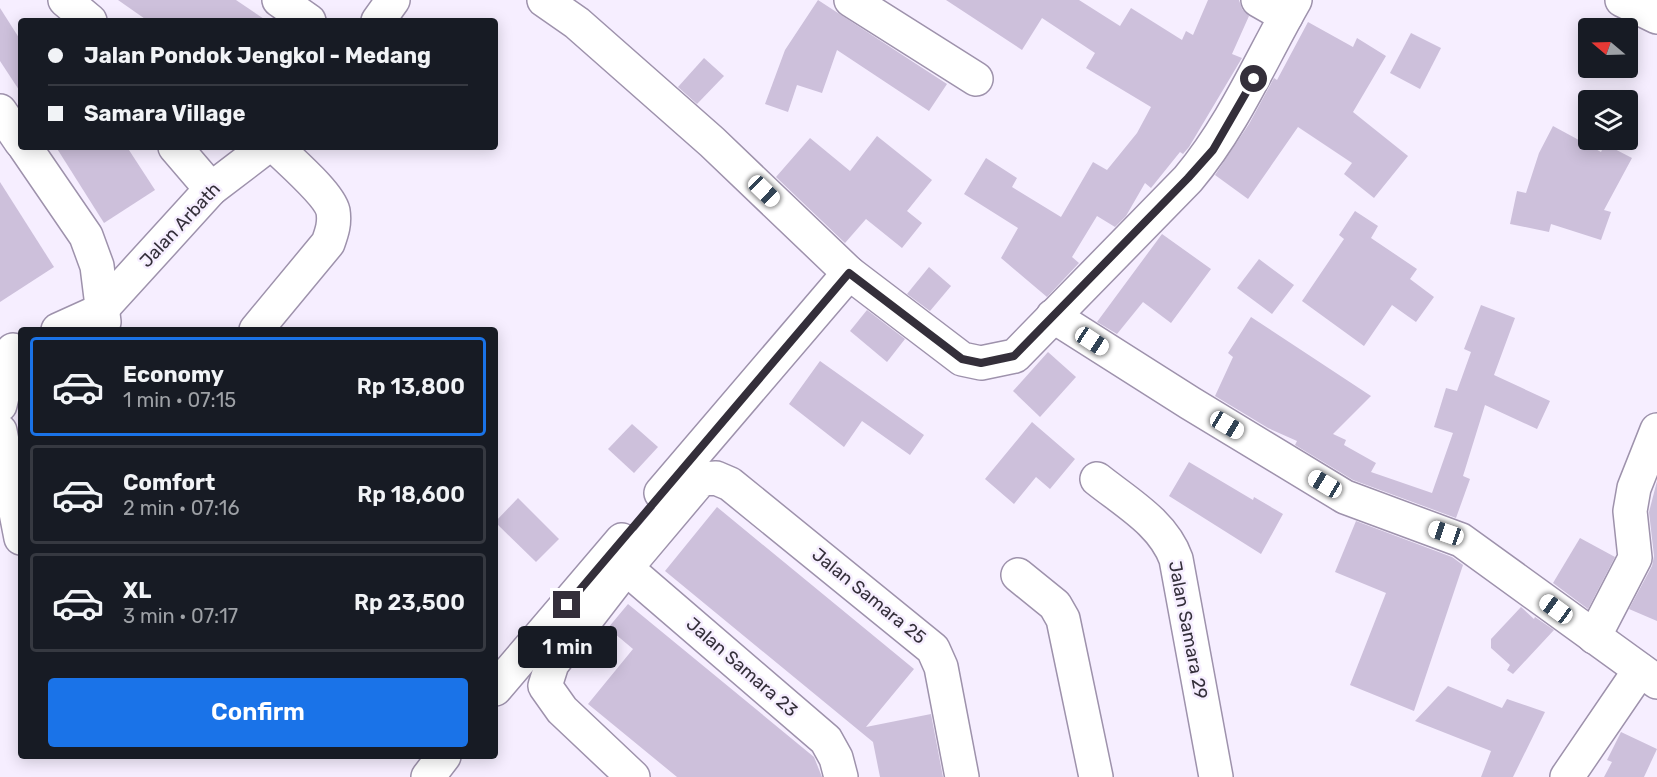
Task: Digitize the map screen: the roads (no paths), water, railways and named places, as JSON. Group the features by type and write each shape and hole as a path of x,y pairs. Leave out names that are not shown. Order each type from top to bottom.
{"street":[{"path":"65,0 86,18"},
{"path":"279,0 305,18"},
{"path":"380,18 393,0"},
{"path":"544,0 578,23 712,142 849,273 962,359 981,363 1014,356 1213,150 1243,100 1291,8 1258,0"},
{"path":"851,0 976,79"},
{"path":"1622,0 1657,17"},
{"path":"0,111 18,138"},
{"path":"27,150 86,236 97,266 103,320 72,327"},
{"path":"178,150 210,189"},
{"name":"Jalan Arbath","path":"103,320 210,189 262,150"},
{"path":"258,327 328,243 334,227 332,208 326,198 279,150"},
{"path":"498,685 849,273"},
{"path":"1053,316 1346,497 1461,540 1649,676 1568,777"},
{"path":"0,405 11,345"},
{"path":"1594,637 1635,558 1630,511 1634,488 1657,430"},
{"path":"0,431 18,523"},
{"name":"Jalan Samara 25","path":"626,568 701,479 716,478 730,484 933,649 941,667 962,777"},
{"name":"Jalan Samara 29","path":"1097,479 1161,530 1176,559 1216,777"},
{"path":"626,568 552,664 545,687 562,710 633,777"},
{"name":"Jalan Samara 23","path":"626,568 826,740 836,758 841,777"},
{"path":"1018,575 1055,605 1063,619 1096,777"},
{"path":"428,777 442,759"}]}
